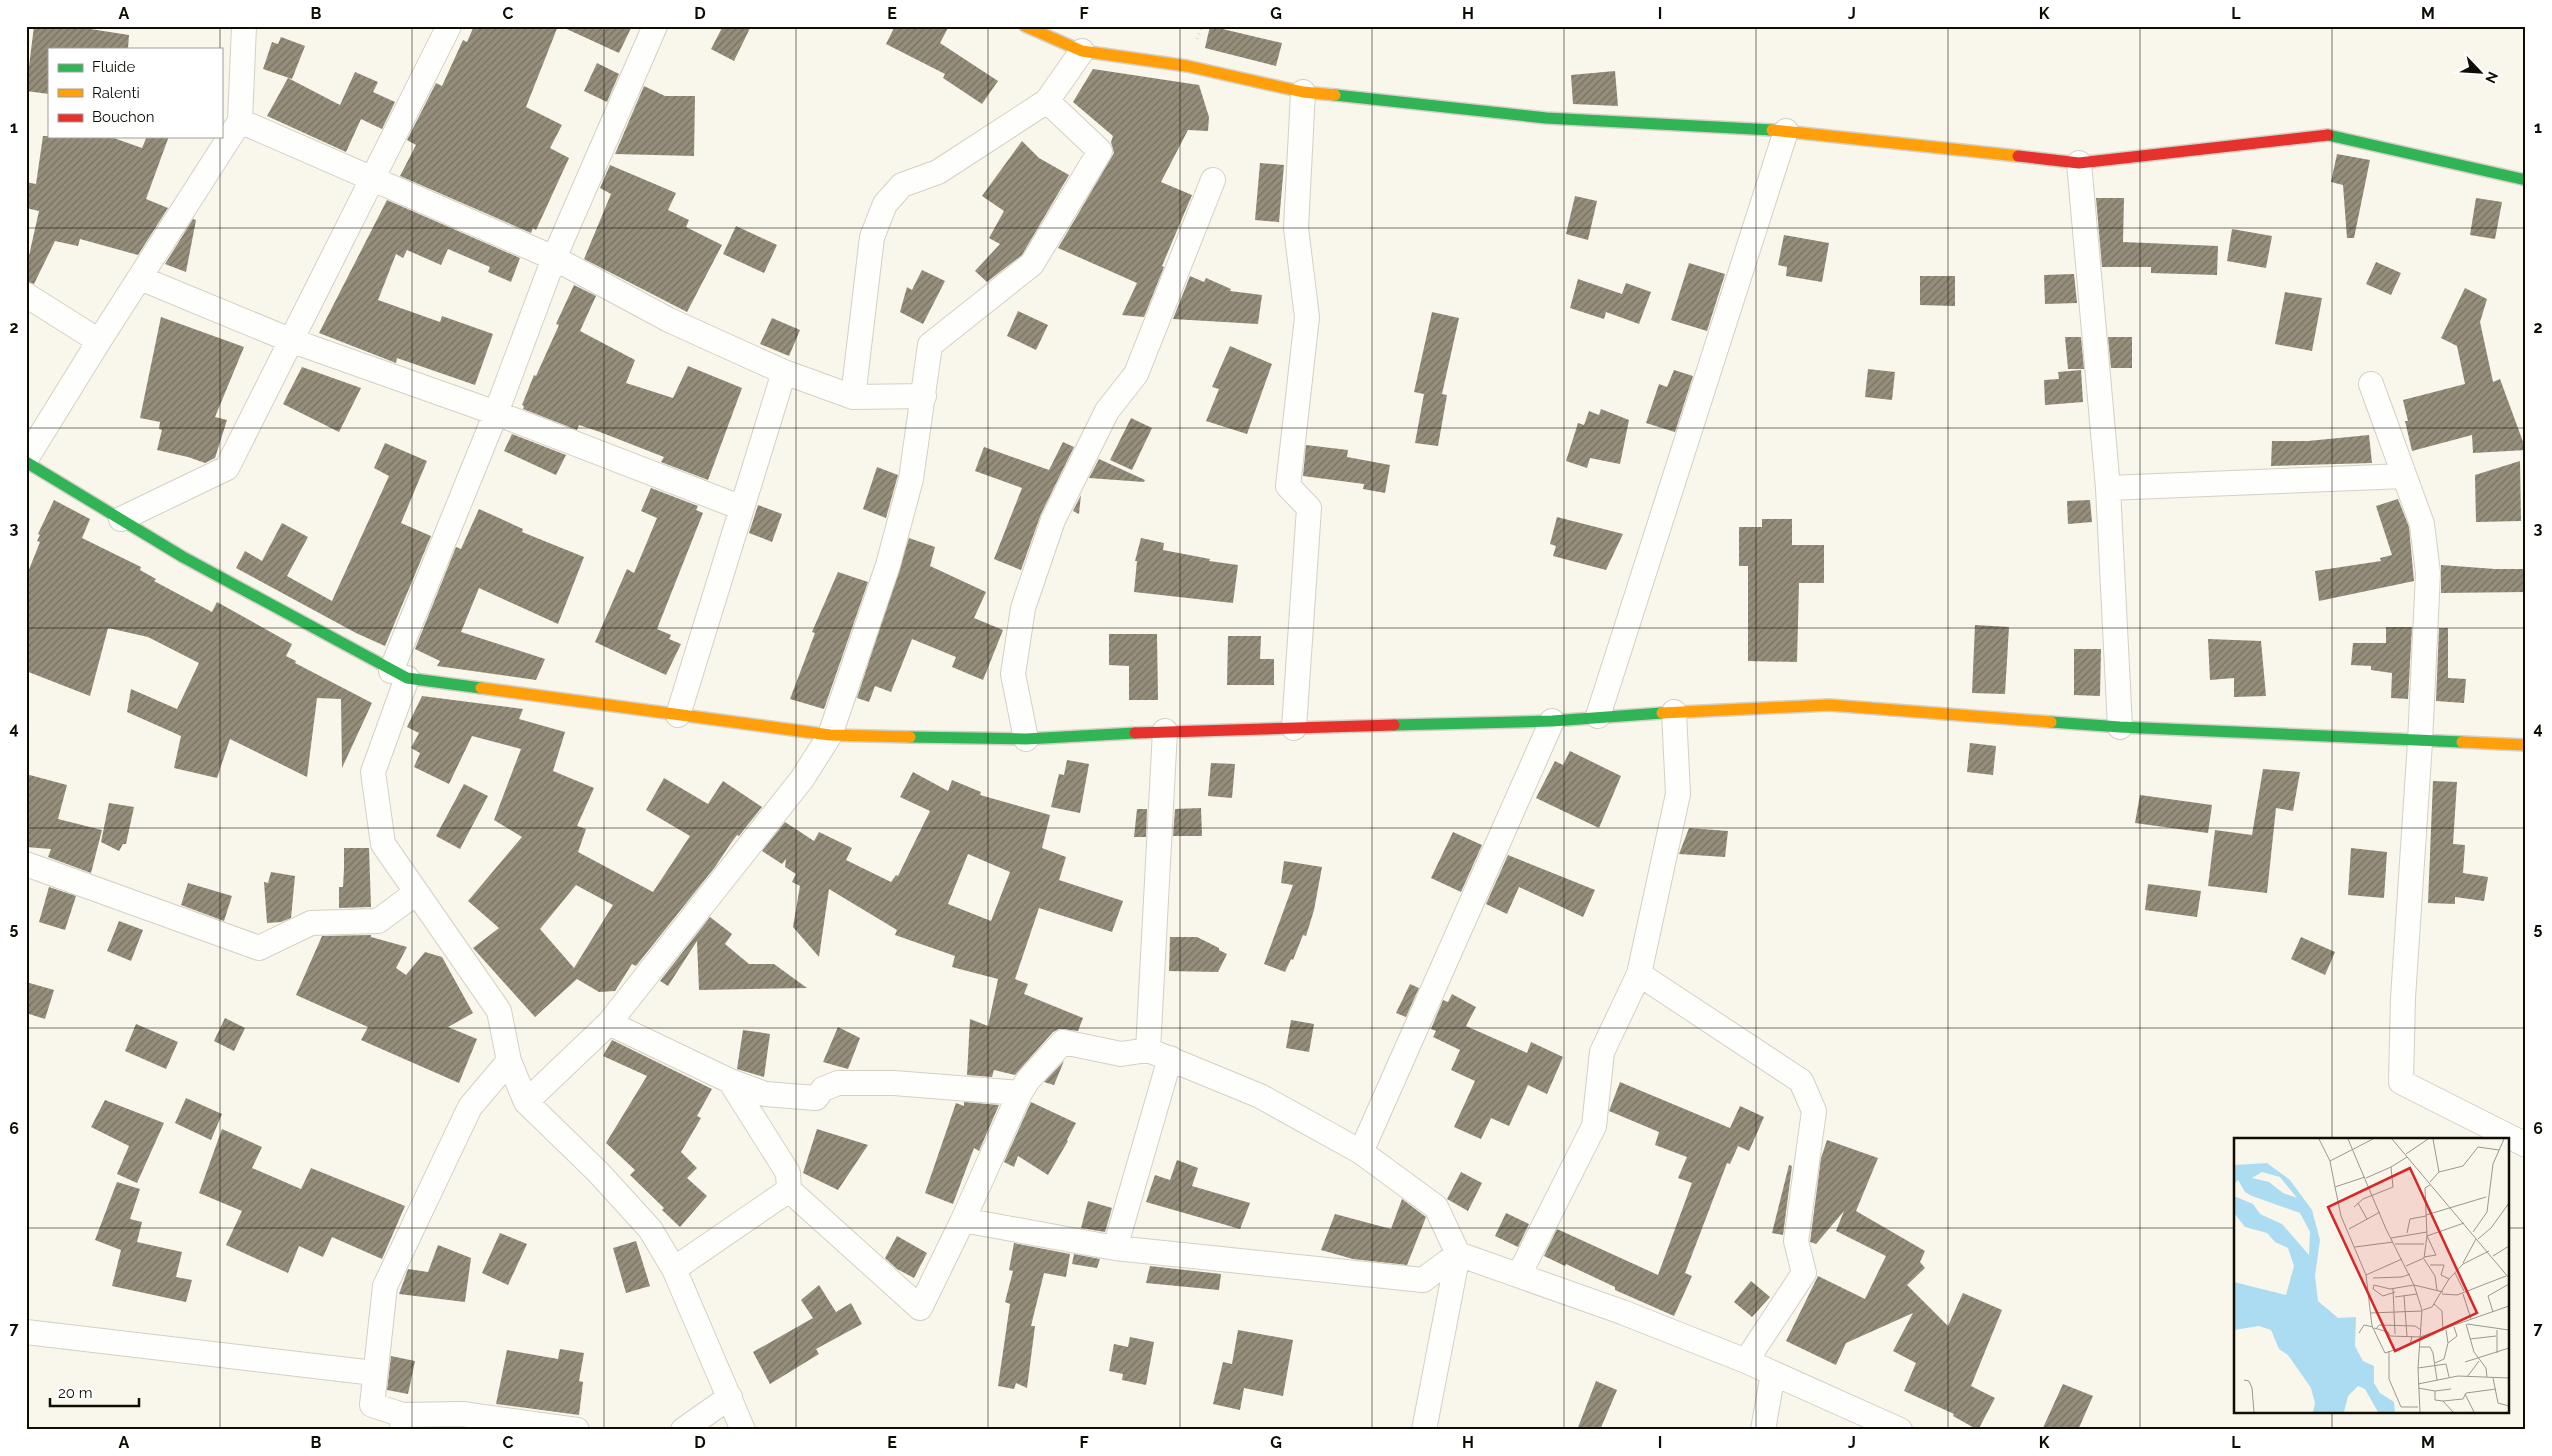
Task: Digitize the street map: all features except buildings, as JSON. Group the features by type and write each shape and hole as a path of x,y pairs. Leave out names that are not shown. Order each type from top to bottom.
{"street":[{"path":"244,26 240,121 99,341 26,461 183,556 399,675 830,735 1026,740 1165,730 1552,720 1598,716 1829,705 2120,727 2420,742 2526,745"},
{"path":"121,519 227,468 449,26"},
{"path":"655,26 554,258 399,675 373,772 383,844 499,1011 509,1061 526,1102 598,1172 650,1229 674,1269 743,1430"},
{"path":"1024,26 1082,51 1187,66 1303,92 1546,118 1786,131 2079,163 2324,134 2526,180"},
{"path":"853,397 872,237 885,204 902,185 938,172 1047,101 1082,51"},
{"path":"1294,728 1309,508 1288,486 1307,317 1296,228 1303,92"},
{"path":"526,1102 609,1023 802,779 830,735 888,565 911,480 930,345 1032,264 1100,151 1047,101"},
{"path":"240,121 370,180 554,258 669,320 784,372 853,397 924,396"},
{"path":"1598,716 1786,131"},
{"path":"2079,163 2108,488 2120,727"},
{"path":"1026,740 1013,674 1023,608 1053,520 1106,411 1136,374 1212,180"},
{"path":"140,278 290,340 496,413 742,508"},
{"path":"26,295 99,341"},
{"path":"678,715 784,372"},
{"path":"2371,384 2422,524 2428,573 2420,742 2403,998 2401,1082 2526,1145"},
{"path":"2108,488 2404,476"},
{"path":"1519,1275 1594,1126 1602,1052 1639,974 1678,794 1674,712"},
{"path":"1361,1152 1552,720"},
{"path":"1115,1248 1159,1054 1165,730"},
{"path":"26,864 259,948 311,923 378,921 416,893"},
{"path":"1639,974 1800,1081 1814,1111 1796,1241 1804,1273 1746,1361"},
{"path":"609,1023 730,1081 765,1094 816,1098 823,1089 838,1083 894,1083 1020,1093"},
{"path":"730,1081 788,1173 788,1190 920,1308 963,1220 1020,1093 1028,1080 1063,1042 1121,1054 1159,1054 1260,1096 1361,1152 1436,1207 1458,1254 1424,1430"},
{"path":"509,1061 470,1107 385,1286 372,1405 403,1422 462,1414 577,1430"},
{"path":"674,1269 788,1190"},
{"path":"963,1220 1115,1248 1423,1280 1458,1254"},
{"path":"1458,1254 1622,1312 1746,1361 1900,1430"},
{"path":"26,1332 374,1373"},
{"path":"1762,1430 1773,1373"},
{"path":"683,1430 730,1397"}],"traffic: fast":[{"path":"1335,95 1546,118 1772,130"},
{"path":"2328,135 2526,180"},
{"path":"26,462 183,557 407,678 481,688"},
{"path":"1394,725 1552,721 1662,713"},
{"path":"2051,722 2120,727 2462,742"},
{"path":"910,737 1026,739 1135,733"}],"traffic: slow":[{"path":"1025,26 1082,51 1187,66 1303,92 1335,95"},
{"path":"1772,130 2018,156"},
{"path":"481,688 830,735 910,737"},
{"path":"1662,713 1829,705 2051,722"},
{"path":"2462,742 2526,745"}],"traffic: jam":[{"path":"2018,156 2079,163 2328,135"},
{"path":"1135,733 1394,725"}]}
